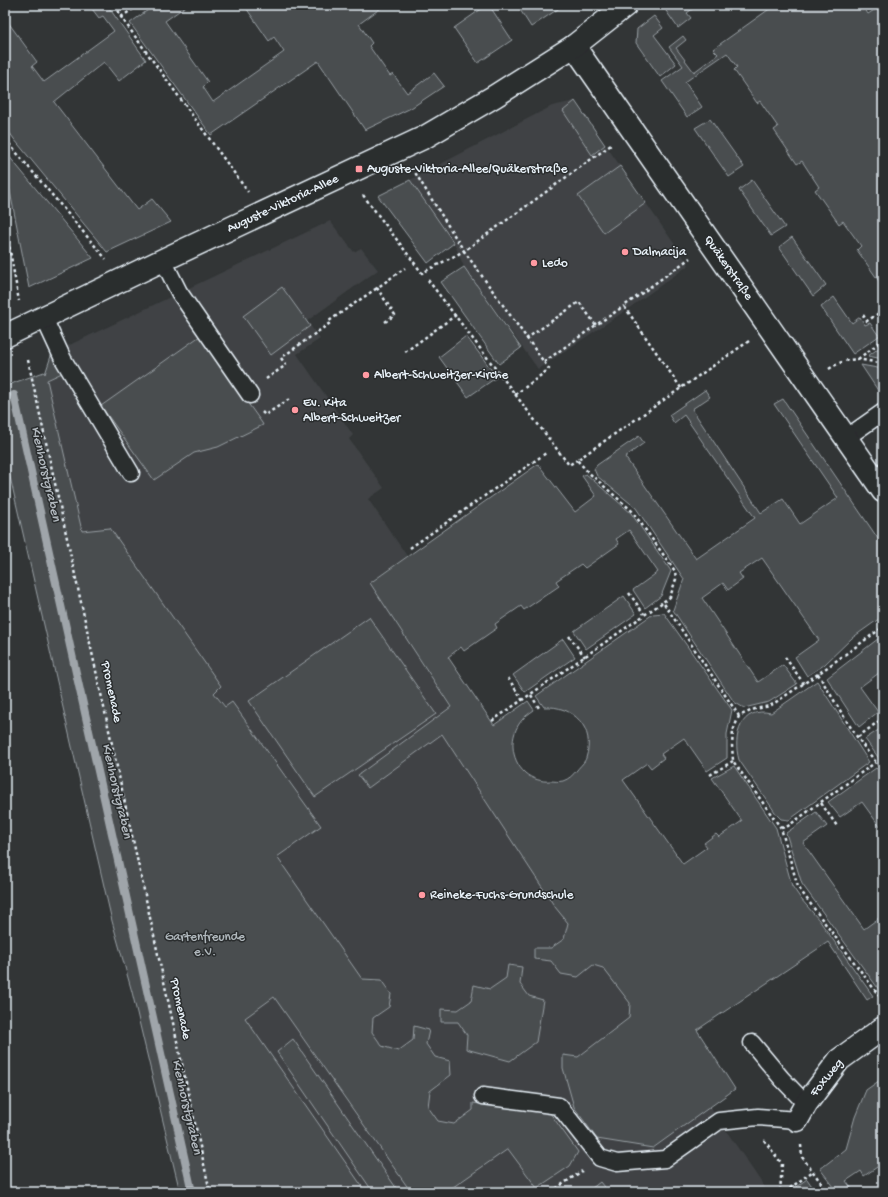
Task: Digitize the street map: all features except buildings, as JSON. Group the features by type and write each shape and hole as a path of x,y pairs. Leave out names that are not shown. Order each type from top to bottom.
{"street":[{"name":"Auguste-Viktoria-Allee","path":"5,336 425,137 495,96 574,46 626,5"},
{"name":"Quäkerstraße","path":"574,46 883,491"},
{"name":"Foxweg","path":"802,1112 839,1060 883,1028"}],"lane":[{"path":"163,260 179,292 250,395"},
{"path":"44,318 63,359 131,473"},
{"path":"846,438 883,412"},
{"path":"484,1096 559,1106 600,1158 617,1163 665,1159 720,1121 802,1112 782,1079 752,1043"}],"path":[{"path":"116,5 121,17 250,194"},
{"path":"121,17 139,5"},
{"path":"5,139 108,262"},
{"path":"362,195 422,273 464,250 612,144"},
{"path":"414,170 464,250 526,339 549,369 515,395"},
{"path":"5,223 20,303"},
{"path":"544,362 691,257"},
{"path":"269,377 286,365 281,358 330,323 329,321 404,268"},
{"path":"428,280 570,465 753,338"},
{"path":"377,288 395,315 384,322"},
{"path":"526,339 579,302 596,325"},
{"path":"624,306 681,388"},
{"path":"863,315 867,321 879,313 883,319"},
{"path":"405,352 456,316"},
{"path":"858,359 883,340"},
{"path":"823,373 841,361 858,359 883,364"},
{"name":"Promenade","path":"28,360 210,1192"},
{"path":"261,411 265,415 291,398"},
{"path":"410,548 546,453"},
{"path":"492,722 670,597 676,579 675,571 632,511 588,472 577,460"},
{"path":"629,593 644,614"},
{"path":"663,602 739,716"},
{"path":"883,627 804,684 770,706 755,709 739,716 733,731 732,745 733,761 781,828 798,887 883,1001"},
{"path":"569,636 585,657"},
{"path":"785,657 804,684"},
{"path":"818,674 858,737 883,770"},
{"path":"508,678 523,701"},
{"path":"530,695 539,708"},
{"path":"858,737 883,718"},
{"path":"710,775 733,761"},
{"path":"781,828 788,826 876,762"},
{"path":"821,803 837,826"},
{"path":"748,1118 782,1164 780,1192"},
{"path":"784,1192 813,1171 828,1192"},
{"path":"551,1192 572,1177"}],"shaded area":[{"path":"575,101 689,265 625,311 538,369 464,267 454,243 410,180 552,106"},
{"name":"Reineke-Fuchs-Grundschule","path":"330,221 354,252 361,248 378,270 307,321 320,339 297,354 353,435 349,439 384,488 368,499 407,556 370,583 710,1107 768,1192 358,1192 237,1023 287,915 244,731 214,692 221,686 82,531 46,380 62,373 59,350"}],"green space":[{"path":"89,5 107,5 146,60 119,81 104,62 54,102 137,210 152,199 171,222 107,252 5,126 5,18 37,62 32,66 44,82 114,31 103,16 99,18"},
{"path":"155,5 186,6 165,21 208,82 203,87 213,102 284,52 274,37 269,41 244,5 385,5 359,24 372,43 369,46 390,76 393,74 407,93 434,73 444,86 411,108 365,130 318,61 211,135 130,23"},
{"path":"489,5 512,40 478,63 454,28"},
{"path":"517,5 564,5 531,27"},
{"path":"669,5 698,5 687,13 691,18 678,28 664,8"},
{"path":"775,5 862,5 868,14 879,7 883,14 883,283 881,284 857,250 861,246 843,221 839,224 815,190 819,187 802,161 797,164 774,130 778,127 760,101 757,103 734,70 737,67 727,53 685,82 702,107 687,117 662,81 683,66 669,47 683,36 686,40 676,48 694,72 718,54 713,49"},
{"path":"654,16 663,28 654,35 676,64 660,77 636,43 637,29"},
{"path":"575,101 605,145 592,155 563,111"},
{"path":"710,119 744,167 729,177 695,128"},
{"path":"8,155 93,258 29,288 5,166 5,157"},
{"path":"620,166 646,203 604,233 578,196"},
{"path":"410,180 454,243 428,263 378,196"},
{"path":"752,180 785,227 771,236 739,190"},
{"path":"792,237 826,285 813,296 779,247"},
{"path":"464,267 521,348 499,364 441,282"},
{"path":"282,287 310,326 271,355 243,316"},
{"path":"834,297 852,323 860,317 865,325 870,323 879,336 853,354 821,307"},
{"path":"200,336 263,425 218,447 194,453 154,480 101,406"},
{"path":"466,336 497,377 468,397 439,357"},
{"path":"883,345 883,359 868,356"},
{"name":"Gartenfreunde e.V.","path":"52,353 62,373 47,380 82,531 110,528 221,686 214,693 225,707 232,702 321,826 277,857 362,979 381,980 391,994 389,1007 373,1018 372,1032 382,1046 398,1051 413,1040 414,1026 429,1030 426,1044 435,1057 450,1061 451,1075 430,1091 428,1107 438,1121 454,1124 473,1110 473,1103 550,1113 578,1152 570,1166 537,1188 508,1149 446,1192 411,1192 274,997 245,1018 366,1192 180,1192 132,992 112,921 5,455 5,387 44,372 45,374"},
{"path":"861,365 883,369 883,398"},
{"path":"705,390 710,397 692,409 761,513 783,499 800,524 838,498 774,404 783,399 883,546 883,616 852,638 824,665 807,676 795,657 819,640 762,558 739,573 743,579 728,590 723,583 702,598 758,682 783,665 797,684 769,702 744,708 734,702 673,610 684,579 636,508 597,476 594,469 597,465 639,436 644,443 625,457 696,559 755,518 684,415 674,423 669,415"},
{"path":"538,464 575,512 596,496 582,476 586,474 631,513 671,571 661,596 645,608 633,590 658,572 629,530 616,539 619,544 585,568 581,564 556,581 559,586 524,610 521,606 495,624 497,628 464,651 461,647 448,657 494,725 528,701 534,710 523,719 515,733 513,747 516,761 525,773 537,780 563,781 572,775 584,762 588,747 588,737 580,720 573,714 555,707 544,707 536,696 653,614 664,613 732,710 727,734 727,758 707,771 684,738 661,754 664,758 651,768 647,763 623,780 683,864 707,847 704,843 716,834 719,837 742,821 712,778 734,766 776,828 792,886 819,920 873,996 867,1000 828,942 697,1030 735,1089 653,1148 597,1139 574,1107 563,1068 563,1055 578,1057 629,1018 630,1003 603,968 593,965 578,977 561,974 551,961 534,959 534,948 551,948 564,939 568,923 555,907 442,734 368,788 358,775 451,707 370,583"},
{"path":"624,596 636,614 586,649 574,631"},
{"path":"369,617 436,714 315,797 249,701"},
{"path":"883,635 883,670 860,687 878,712 859,727 827,678"},
{"path":"563,639 575,657 525,692 513,675"},
{"path":"817,681 869,762 789,820 781,819 739,760 737,751 738,733 746,718 752,714 761,712 771,713"},
{"path":"883,727 883,764 865,739"},
{"path":"876,768 883,775 883,831 862,802 840,817 828,802"},
{"path":"816,812 827,826 803,843 864,929 883,915 883,989 880,991 802,884 786,833"},
{"path":"508,965 522,967 520,984 529,996 543,1000 536,1042 510,1061 466,1049 467,1035 458,1022 441,1022 441,1009 458,1010 471,1001 474,985 490,989 506,978"},
{"path":"293,1039 399,1192 373,1192 277,1052"},
{"path":"883,1078 883,1163 864,1176 861,1171 846,1181 854,1192 838,1192 820,1169 846,1149 855,1117 866,1090"},
{"path":"807,1179 816,1192 789,1192"},
{"path":"600,1182 608,1192 587,1192"}],"waterway":[{"name":"Kienhorstgraben","path":"14,395 192,1192"}],"place":[{"name":"Auguste-Viktoria-Allee/Quäkerstraße","path":"359,169"},
{"name":"Dalmacija","path":"625,252"},
{"name":"Ledo","path":"534,263"},
{"name":"Albert-Schweitzer-Kirche","path":"366,375"},
{"name":"Ev. Kita Albert-Schweitzer","path":"295,410"},
{"name":"Reineke-Fuchs-Grundschule","path":"422,895"}]}
